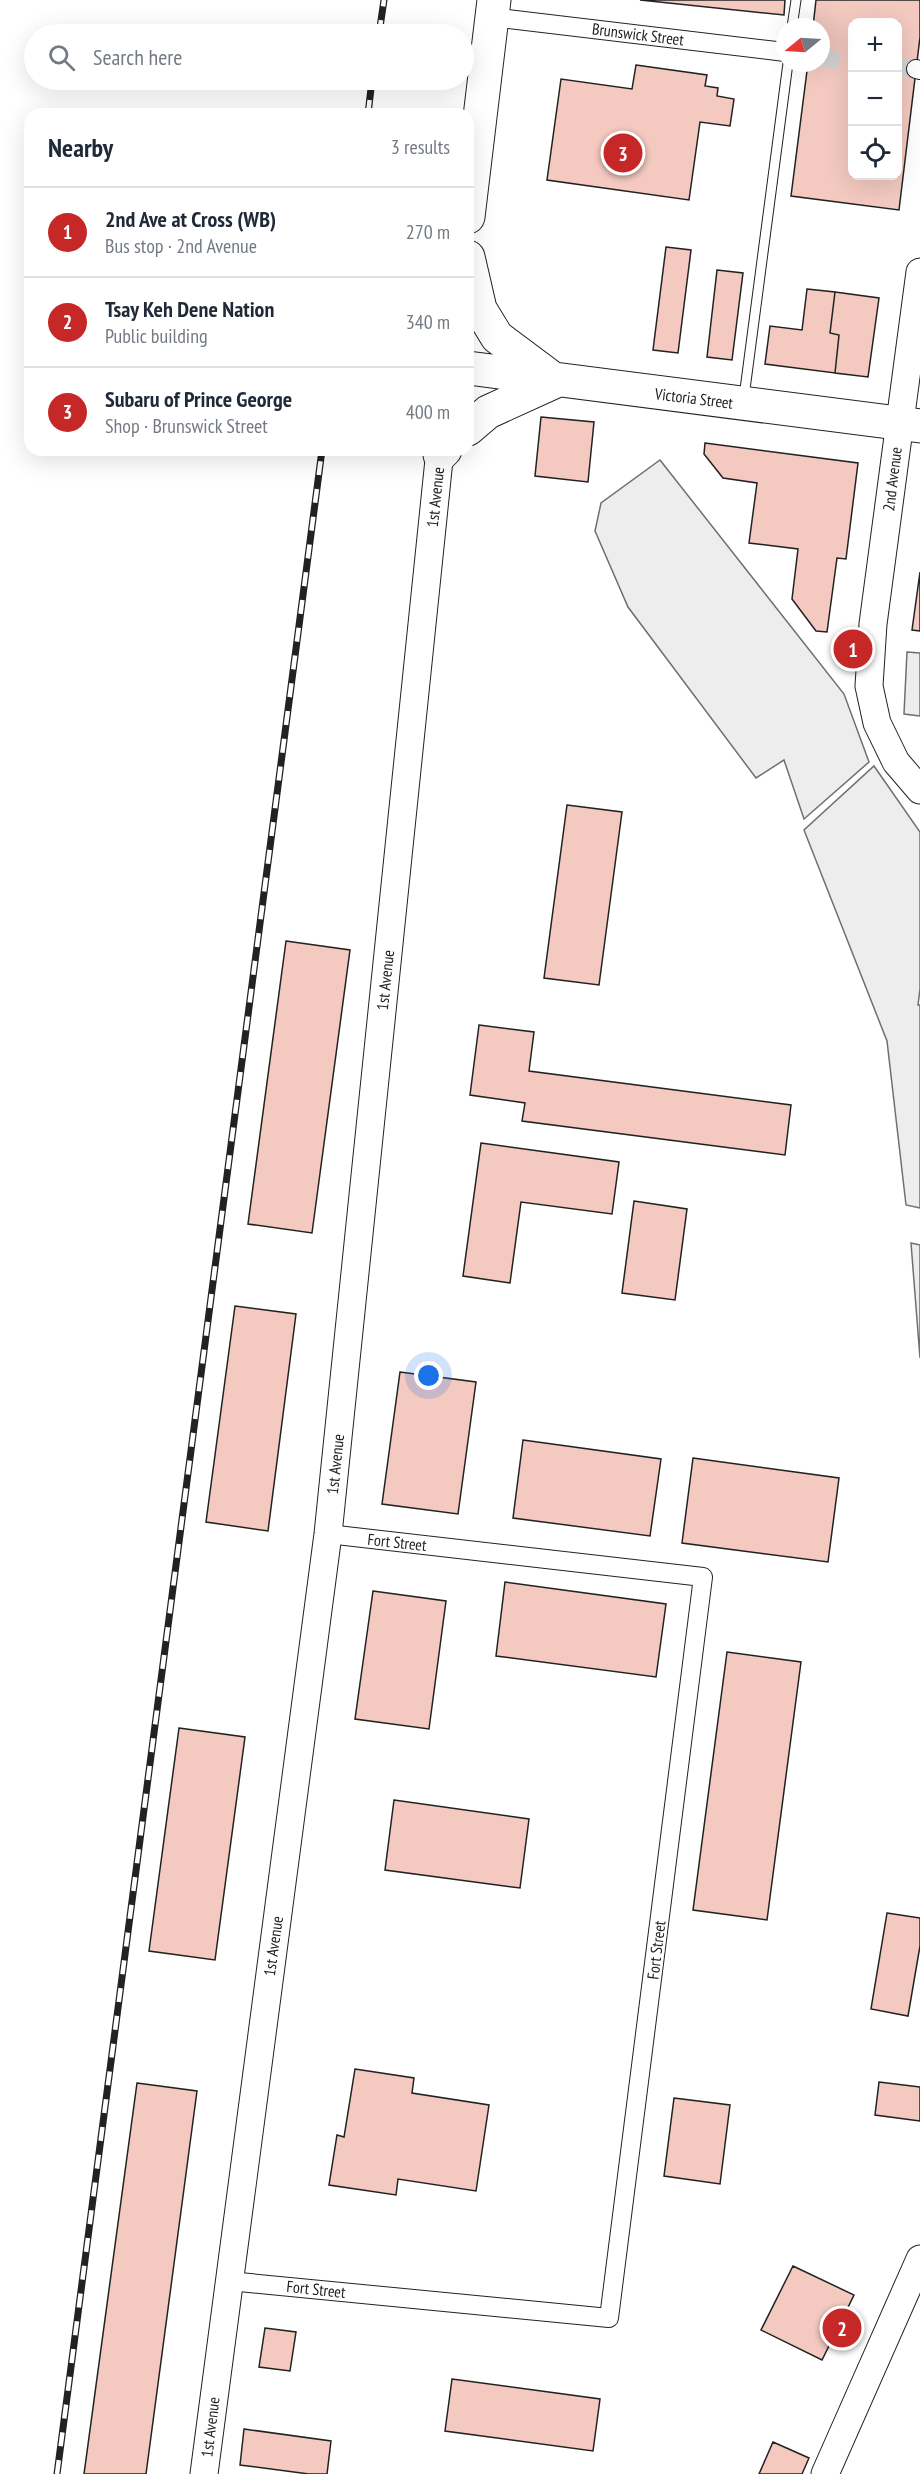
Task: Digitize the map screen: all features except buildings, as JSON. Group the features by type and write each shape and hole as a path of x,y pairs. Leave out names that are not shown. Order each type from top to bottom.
{"highway":[{"path":"474,167 493,8"},
{"path":"474,284 480,309 497,337 556,381 488,412 474,424"},
{"name":"Victoria Street","path":"474,369 910,425"}],"main road":[{"name":"2nd Avenue","path":"920,272 910,425 873,624 869,686 877,723 896,762 920,790"},
{"name":"1st Avenue","path":"204,2474 328,1534 442,456"},
{"path":"825,2474 920,2259"}],"street":[{"name":"Brunswick Street","path":"493,8 776,51"},
{"name":"Fort Street","path":"229,2281 609,2318 703,1577 328,1534"}],"lane":[{"path":"793,18 796,0"},
{"path":"743,404 787,72"}],"shaded area":[{"path":"660,460 844,694 869,762 804,819 784,760 756,778 628,607 595,531 601,503"},
{"path":"907,652 920,653 920,716 904,714"},
{"path":"874,766 920,832 920,989 918,1005 920,1005 920,1208 906,1205 887,1041 804,830"},
{"path":"911,1243 920,1245 920,1358"}],"tunnel":[{"path":"830,59 848,61"},
{"path":"902,67 916,69"}],"railway":[{"path":"380,24 384,0"},
{"path":"369,108 371,90"},
{"path":"57,2474 321,456"}],"place":[{"name":"Subaru of Prince George","path":"623,153"},
{"name":"2nd Ave at Cross (WB)","path":"853,649"},
{"name":"Tsay Keh Dene Nation","path":"842,2328"}]}
